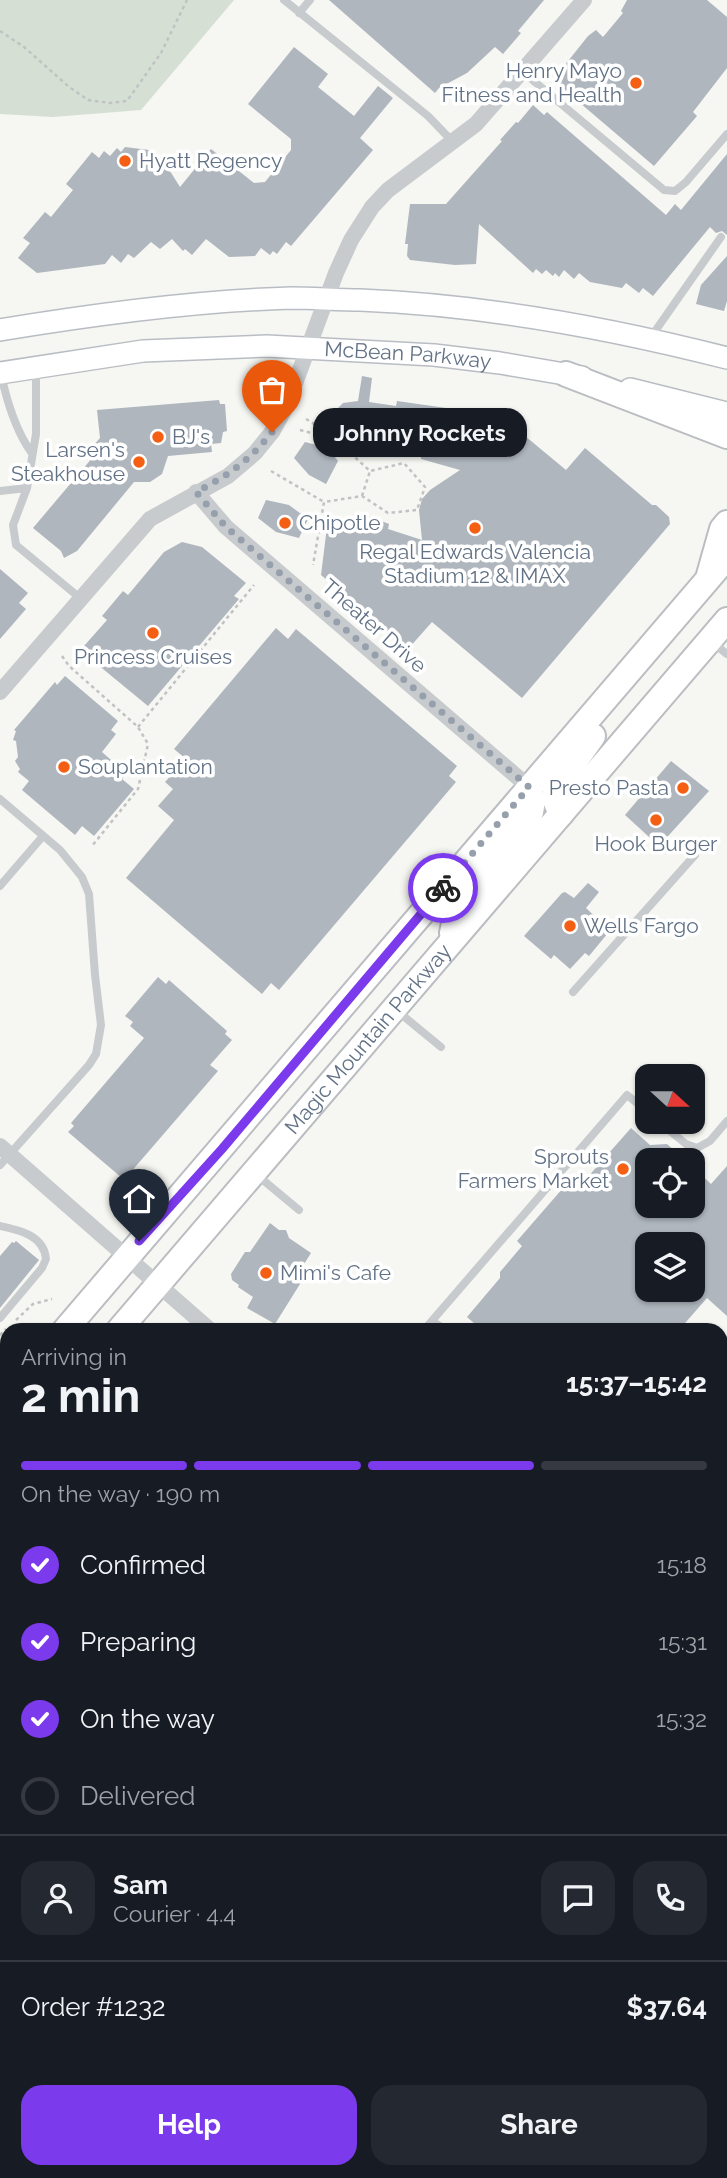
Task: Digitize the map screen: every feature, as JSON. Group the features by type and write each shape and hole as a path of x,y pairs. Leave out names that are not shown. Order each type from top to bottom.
{"main road":[{"path":"0,330 151,307 240,300 326,299 462,308 543,318 650,339 727,358"},
{"name":"McBean Parkway","path":"0,373 143,351 267,346 434,355 566,374 727,413"},
{"path":"566,374 727,436"},
{"path":"708,579 722,529 727,523"},
{"name":"Magic Mountain Parkway","path":"71,1323 727,557"},
{"name":"Magic Mountain Parkway","path":"124,1323 561,814 718,647 727,620"},
{"path":"561,814 554,798 560,780 630,687 654,642"},
{"path":"449,944 457,909 525,827 533,811 534,802 529,787"}],"street":[{"path":"0,692 150,519 228,475 255,453 272,432 286,405 306,348 351,240 372,207 388,190 475,124 584,0"},
{"name":"Theater Drive","path":"196,492 226,527 529,787"},
{"path":"3,1155 126,1256 202,1323"}],"lane":[{"path":"284,0 428,116 453,142"},
{"path":"299,13 310,0"},
{"path":"523,72 664,190 675,191 686,182 727,134"},
{"path":"650,339 722,237"},
{"path":"36,367 36,434 27,488 13,524 16,545 80,598"},
{"path":"0,373 7,402 24,441 32,452"},
{"path":"0,491 27,488"},
{"path":"0,799 43,836 82,877 89,894 101,1025 96,1054 89,1065 3,1155"},
{"path":"0,886 43,836"},
{"path":"573,992 695,855"},
{"path":"394,1008 440,1046"},
{"path":"435,1323 432,1321 627,1095 635,1101"},
{"path":"674,1134 686,1144 697,1148 710,1141 727,1121"},
{"path":"255,1173 299,1210"},
{"path":"0,1226 22,1229 42,1245 46,1259 42,1268 0,1318"}],"path":[{"path":"0,31 24,47 88,100 110,103 127,101 162,53 187,0"},
{"path":"306,419 321,427 370,471"},
{"path":"300,430 335,440"},
{"path":"271,471 324,502 362,496 388,513 417,510 425,486 404,463 370,471"},
{"path":"362,496 370,471"},
{"path":"313,565 324,502"},
{"path":"138,727 254,585"},
{"path":"62,656 69,666 138,727 148,744 138,789 93,846"},
{"path":"13,1323 33,1304 51,1299"}],"shaded area":[{"path":"0,0 234,0 141,110 53,117 0,114"}],"building":[{"path":"329,0 544,0 503,54 495,47 467,73 439,88 435,93"},
{"name":"Henry Mayo Fitness and Health","path":"627,0 707,0 727,17 727,68 693,112 697,116 654,166 553,80 588,36 596,30 603,37 623,13 621,11"},
{"name":"Hyatt Regency","path":"294,47 328,74 318,87 354,116 378,86 393,98 360,138 373,150 291,246 286,242 277,254 273,251 270,255 261,248 255,256 229,257 206,239 192,255 185,249 183,251 172,239 160,249 151,242 134,258 128,254 121,263 112,255 105,264 37,273 18,258 30,243 23,238 45,212 51,217 73,190 66,184 92,152 99,158 104,151 110,156 117,148 121,152 125,147 149,150 163,160 180,187 211,149 254,183 265,182 291,150 291,139 248,104"},
{"path":"533,105 544,115 547,112 666,215 675,204 681,210 727,154 727,235 722,231 716,233 710,227 653,296 643,288 639,293 626,283 622,288 590,282 579,273 574,279 564,270 559,277 546,270 542,274 536,269 533,273 479,224 476,264 455,265 410,260 407,256 408,244 405,244 410,204 446,204"},
{"path":"727,256 727,301 724,311 696,304 701,285"},
{"path":"362,376 372,378 369,402 396,406 397,401 488,414 488,419 496,420 493,439 520,442 525,436 566,470 585,448 669,517 670,524 522,698 432,622 408,649 321,575 327,527 352,531 355,515 371,517 389,524 388,529 422,540 419,510 422,499 430,490 460,470 421,459 421,456 394,451 394,454 369,457 337,432 333,419 335,411 343,403 358,401"},
{"path":"219,400 220,404 225,404 227,431 223,432 221,443 211,444 212,452 168,456 162,474 150,482 134,482 77,551 64,558 61,551 33,528 98,451 92,447 100,438 97,410"},
{"path":"305,442 328,448 338,461 326,484 309,475 294,458"},
{"name":"Chipotle","path":"266,500 289,505 308,519 299,538 276,532 258,518"},
{"name":"Princess Cruises","path":"182,542 202,547 246,583 234,596 239,599 148,706 86,655 89,651 84,646 107,620 102,616 123,591 128,595 164,552"},
{"path":"0,569 28,593 19,603 26,609 0,639"},
{"path":"276,628 288,639 296,629 457,766 449,776 456,782 279,990 271,983 262,994 126,878 174,820 158,806 173,789 165,782 186,759 174,749"},
{"name":"Princess Cruises","path":"65,676 118,721 111,730 116,734 102,752 127,774 122,779 134,789 94,836 82,826 75,835 22,790 29,781 18,772 20,769 15,761 18,757 16,741 13,740 14,730 55,682 57,685"},
{"path":"671,761 709,791 659,846 625,815"},
{"name":"Wells Fargo","path":"588,883 599,892 586,908 606,927 604,930 608,933 589,956 585,953 570,969 554,955 551,959 524,936 562,893 574,898"},
{"path":"158,977 166,984 169,980 227,1031 225,1034 232,1040 210,1065 218,1071 130,1173 128,1171 122,1178 68,1132 74,1126 71,1123 144,1038 130,1026 133,1022 125,1016"},
{"path":"631,1128 650,1145 667,1144 672,1148 635,1148 635,1218 705,1218 705,1178 711,1184 727,1166 727,1316 707,1298 705,1300 705,1232 635,1232 635,1302 704,1302 685,1323 474,1323 467,1317 500,1278 500,1272 522,1246 517,1241 563,1188 579,1187"},
{"name":"Mimi's Cafe","path":"270,1223 279,1230 286,1230 289,1238 311,1253 299,1272 305,1276 276,1323 247,1308 253,1297 232,1280 231,1274 245,1252 250,1252"},
{"path":"16,1241 39,1260 0,1308 0,1256"}],"way so far":[{"path":"272,432 255,453 228,475 196,492 226,527 529,787 443,888"}],"place":[{"name":"Henry Mayo Fitness and Health","path":"636,83"},
{"name":"Hyatt Regency","path":"125,161"},
{"name":"Johnny Rockets","path":"272,432"},
{"name":"BJ's","path":"158,437"},
{"name":"Larsen's Steakhouse","path":"139,462"},
{"name":"Chipotle","path":"285,523"},
{"name":"Regal Edwards Valencia Stadium 12 & IMAX","path":"475,528"},
{"name":"Princess Cruises","path":"153,633"},
{"name":"Souplantation","path":"64,767"},
{"name":"Presto Pasta","path":"683,788"},
{"name":"Hook Burger","path":"656,820"},
{"name":"Wells Fargo","path":"570,926"},
{"name":"Sprouts Farmers Market","path":"623,1169"},
{"name":"Mimi's Cafe","path":"266,1273"}],"route":[{"path":"139,1241 222,1149 443,888"}]}
